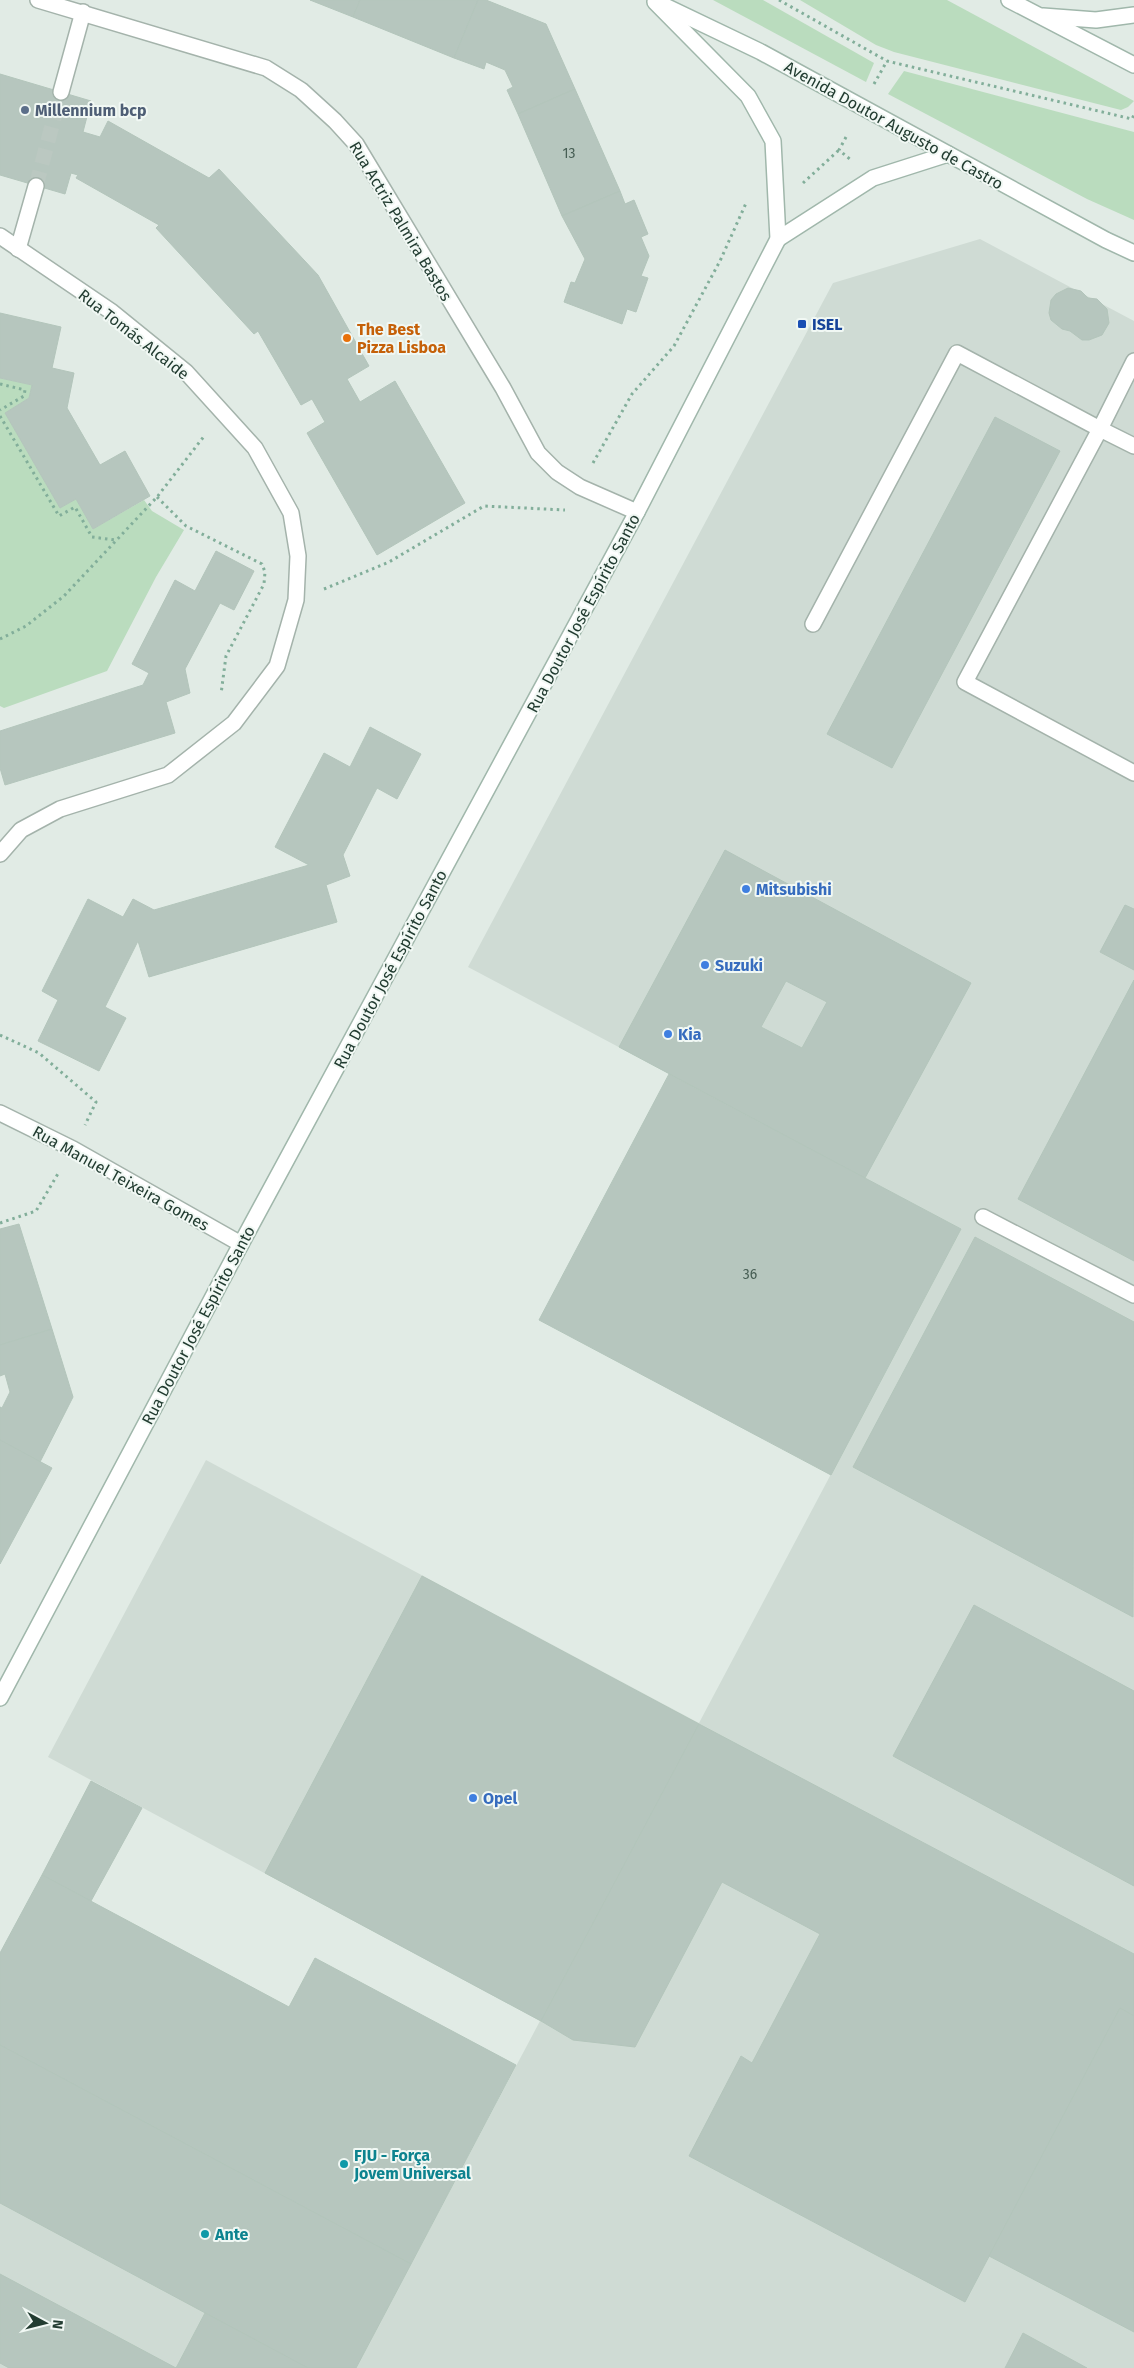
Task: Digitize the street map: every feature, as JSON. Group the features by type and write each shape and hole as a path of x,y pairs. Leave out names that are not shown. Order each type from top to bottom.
{"street":[{"name":"Rua Actriz Palmira Bastos","path":"38,0 266,68 301,90 335,121 356,144 503,388 538,453 557,472 580,487 637,512"},
{"path":"1009,0 1134,65"},
{"path":"654,1 748,96 773,141 778,239"},
{"name":"Avenida Doutor Augusto de Castro","path":"654,1 761,52 1106,240 1134,253"},
{"path":"61,92 83,12"},
{"path":"1038,16 1096,20 1134,15"},
{"name":"Rua Doutor José Espírito Santo","path":"0,1698 241,1244 637,512 778,239 873,178 948,154"},
{"path":"18,250 36,186"},
{"name":"Rua Tomás Alcaide","path":"0,236 112,312 186,372 255,448 291,513 298,556 296,600 278,666 234,723 168,775 60,809 21,830 0,854"},
{"path":"813,624 957,353 1134,446"},
{"path":"1134,360 1100,429 965,682 1134,773"},
{"name":"Rua Manuel Teixeira Gomes","path":"0,1113 73,1149 241,1244"},
{"path":"983,1217 1134,1295"}],"path":[{"path":"780,0 888,61 1132,119 1134,115"},
{"path":"873,86 888,61"},
{"path":"800,186 839,150 846,137"},
{"path":"839,150 848,158"},
{"path":"591,466 632,394 674,346 720,261 750,195"},
{"path":"0,384 25,390 24,396 0,410"},
{"path":"0,638 26,626 64,596 157,497 222,412"},
{"path":"0,416 59,516 75,507 92,537 115,540"},
{"path":"157,497 186,526 262,564 265,572 264,584 226,656 214,739"},
{"path":"296,600 389,562 484,506 568,510"},
{"path":"0,1034 39,1053"},
{"path":"0,1223 36,1211"}],"shaded area":[{"path":"980,239 1134,321 1134,2368 0,2368 0,2045 411,2264 540,2021 48,1757 206,1460 699,1723 961,1229 468,967 833,283"}],"green space":[{"path":"713,0 763,0 874,63 866,82"},
{"path":"800,0 947,0 1134,101 1128,107 1121,110 894,52 876,45"},
{"path":"904,71 1134,132 1134,220 1087,199 888,94"},
{"path":"0,378 32,385 29,398 5,413 60,508 76,499 93,529 144,500 152,511 184,530 156,577 107,671 4,708 0,706"}],"building":[{"path":"310,0 360,0 353,17"},
{"path":"360,0 478,0 454,58 353,17"},
{"path":"478,0 486,0 546,24 575,89 518,114 507,90 513,87 505,70 486,62 484,69 454,58"},
{"path":"0,74 91,101 83,132 100,137 108,121 209,178 219,169 318,275 369,366 347,379 360,402 395,381 465,503 377,555 307,433 325,422 312,399 301,405 258,331 254,334 156,228 159,225 76,178 78,175 71,173 65,194 0,175"},
{"path":"575,89 620,191 562,216 518,114"},
{"path":"620,191 625,204 634,200 648,234 641,237 649,256 641,276 648,278 636,312 627,309 622,324 564,302 571,282 575,283 585,259 562,216"},
{"path":"1068,288 1081,291 1088,298 1097,299 1107,309 1109,323 1102,335 1089,340 1082,340 1070,331 1062,329 1051,320 1049,313 1051,300 1056,294"},
{"path":"0,313 61,327 52,368 74,373 67,408 100,465 125,451 150,496 93,529 76,499 60,508 5,413 29,398 32,385 0,378"},
{"path":"995,417 1060,451 892,768 827,734"},
{"path":"216,551 254,571 234,610 220,603 185,669 190,693 166,702 175,733 5,785 0,768 0,731 143,685 149,673 132,664 175,580 195,591"},
{"path":"370,727 421,754 397,799 377,788 343,855 350,876 326,885 337,922 149,977 138,941 105,1007 126,1018 99,1071 38,1041 58,1000 42,991 88,899 123,917 133,899 154,910 309,865 275,847 324,753 350,767"},
{"path":"725,850 971,983 865,1178 619,1047","holes":["786,981 827,1002 802,1048 761,1027"]},
{"path":"1125,905 1134,909 1134,970 1100,952"},
{"path":"1134,980 1134,1261 1018,1199"},
{"path":"669,1074 961,1229 831,1475 539,1320"},
{"path":"19,1224 52,1329 0,1345 0,1229"},
{"path":"975,1237 1134,1322 1133,1617 853,1467"},
{"path":"52,1329 73,1397 40,1462 0,1440 0,1407 2,1408 10,1392 5,1374 0,1376 0,1345"},
{"path":"0,1440 52,1468 0,1564"},
{"path":"422,1576 699,1724 541,2021 265,1873"},
{"path":"974,1605 1134,1691 1134,1886 893,1756"},
{"path":"699,1724 1134,1954 1134,2016 1120,2008 965,2302 689,2156 741,2056 752,2063 820,1934 722,1882 635,2047 573,2040 541,2021"},
{"path":"91,1781 142,1808 91,1901 42,1875"},
{"name":"FJU - Força Jovem Universal","path":"42,1875 289,2007 315,1958 516,2065 411,2264 0,2045 0,1953"},
{"path":"1120,2008 1134,2016 1134,2332 989,2256"},
{"name":"Ante","path":"0,2045 411,2264 356,2368 308,2368 0,2203"},
{"path":"0,2274 176,2368 9,2368 0,2363"},
{"path":"205,2313 308,2368 176,2368"},
{"path":"1023,2333 1087,2368 1005,2368"}],"tunnel":[{"path":"36,186 61,92"}],"place":[{"name":"Millennium bcp","path":"25,110"},
{"name":"ISEL","path":"802,324"},
{"name":"The Best Pizza Lisboa","path":"347,338"},
{"name":"Mitsubishi","path":"746,889"},
{"name":"Suzuki","path":"705,965"},
{"name":"Kia","path":"668,1034"},
{"name":"Opel","path":"473,1798"},
{"name":"FJU - Força Jovem Universal","path":"344,2164"},
{"name":"Ante","path":"205,2234"}]}
